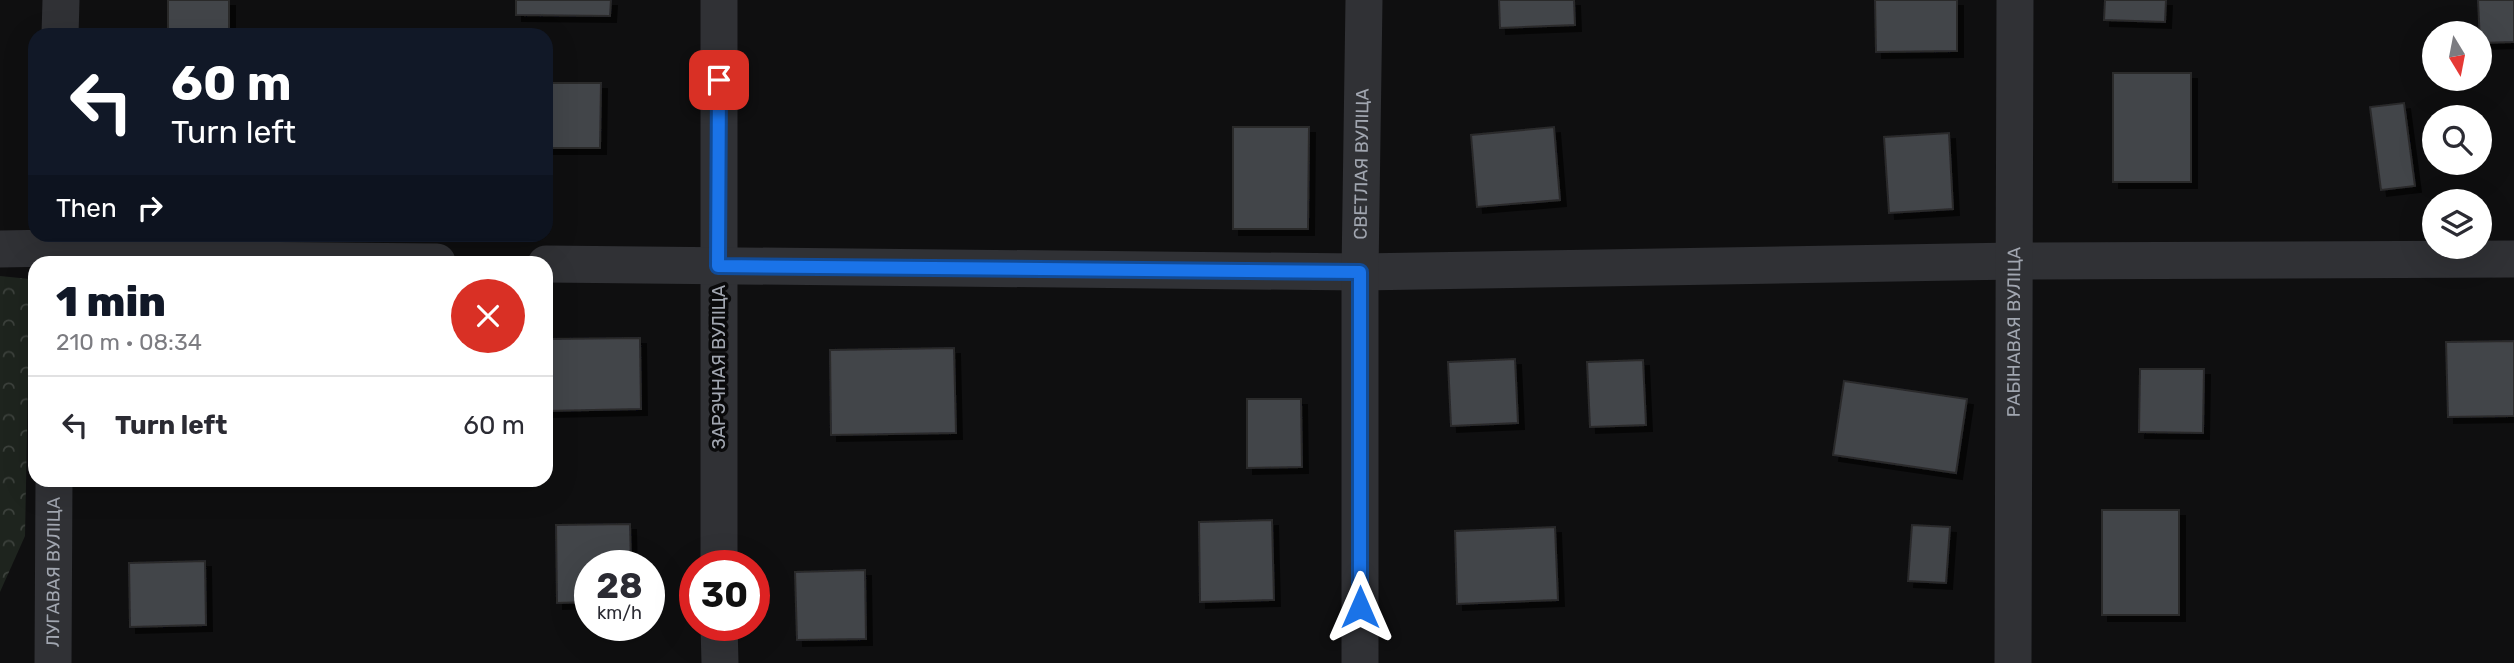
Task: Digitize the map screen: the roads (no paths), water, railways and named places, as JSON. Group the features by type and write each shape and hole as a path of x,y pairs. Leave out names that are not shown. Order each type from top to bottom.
{"street":[{"path":"60,28 61,0"},
{"name":"ЗАРЭЧНАЯ ВУЛІЦА","path":"719,0 719,550"},
{"name":"СВЕТЛАЯ ВУЛІЦА","path":"1360,663 1360,272 1364,0"},
{"name":"РАБІНАВАЯ ВУЛІЦА","path":"2013,663 2015,0"},
{"path":"0,249 56,248 108,256"},
{"path":"553,264 1360,272 2015,261 2514,259"},
{"name":"ЛУГАВАЯ ВУЛІЦА","path":"53,663 54,487"},
{"path":"719,641 720,663"}]}
